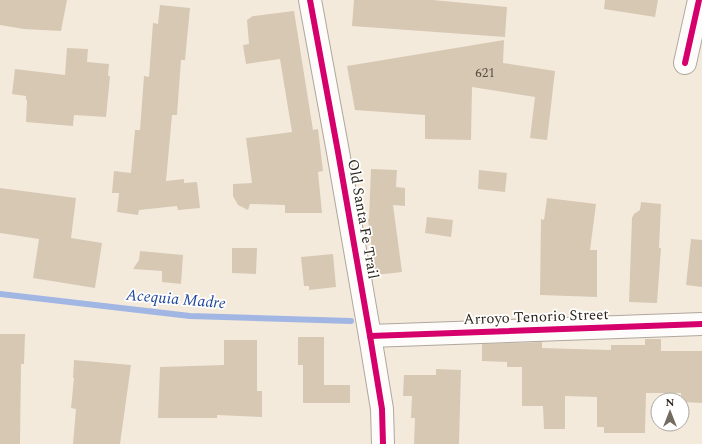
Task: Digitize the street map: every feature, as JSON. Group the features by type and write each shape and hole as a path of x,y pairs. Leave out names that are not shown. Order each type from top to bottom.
{"main road":[{"name":"Old Santa Fe Trail","path":"310,0 370,336 382,409 383,444"},
{"path":"686,63 699,0"},
{"name":"Arroyo Tenorio Street","path":"370,336 702,324"}],"building":[{"path":"0,0 67,0 61,31 24,29 0,25"},
{"path":"354,0 433,0 507,7 505,37 352,26"},
{"path":"605,0 658,0 655,17 604,9"},
{"path":"160,5 190,8 185,60 181,60 177,115 172,115 166,181 184,179 184,183 197,182 200,208 178,210 177,206 139,210 138,215 117,212 119,193 112,193 114,171 131,173 135,130 140,130 144,76 149,77 153,23 158,24"},
{"path":"294,11 313,130 318,129 323,171 318,172 322,213 285,213 285,205 250,204 248,210 238,205 233,196 233,184 252,183 246,138 292,132 280,59 246,64 243,45 249,44 247,20 253,16"},
{"path":"504,40 503,63 555,71 547,140 530,138 535,97 472,87 471,140 425,139 425,115 355,110 347,66"},
{"path":"67,48 88,49 87,62 109,64 108,76 110,76 106,117 74,115 73,126 26,122 26,96 12,94 15,69 65,75"},
{"path":"371,169 397,170 396,187 405,188 405,206 393,205 402,272 375,275 368,219"},
{"path":"479,170 507,173 505,192 478,189"},
{"path":"0,188 76,198 71,238 102,243 95,288 33,278 39,239 0,233"},
{"path":"547,198 596,204 590,250 597,250 597,297 540,295 541,219 544,220"},
{"path":"641,202 661,204 659,248 661,248 657,303 629,302 632,218 634,214 640,210"},
{"path":"427,217 453,220 451,237 425,233"},
{"path":"691,239 702,240 702,287 686,285"},
{"path":"232,248 257,248 256,274 232,273"},
{"path":"140,251 183,255 181,284 162,282 162,271 133,269 139,260"},
{"path":"333,254 336,287 309,290 309,286 304,286 301,257"},
{"path":"0,334 25,334 24,364 21,364 20,444 0,444"},
{"path":"298,337 324,337 324,385 350,385 350,403 303,403 303,365 298,365"},
{"path":"645,339 661,339 661,351 702,351 702,403 690,402 690,392 646,393 645,433 604,433 604,427 597,427 597,397 565,396 565,429 544,429 543,406 522,406 522,367 507,367 507,362 482,361 482,344 542,342 542,348 611,350 611,345 645,345"},
{"path":"224,340 257,340 257,391 262,391 262,417 217,415 217,418 158,418 160,367 224,365"},
{"path":"74,360 131,365 120,444 73,444 76,409 71,408"},
{"path":"436,369 461,370 459,444 414,444 415,418 411,418 412,396 403,396 404,375 436,375"}],"waterway":[{"name":"Acequia Madre","path":"0,294 190,316 351,321"}],"cycle path":[{"path":"310,0 370,336 382,409 383,444"},
{"path":"685,63 699,0"},
{"path":"370,336 702,324"}]}
